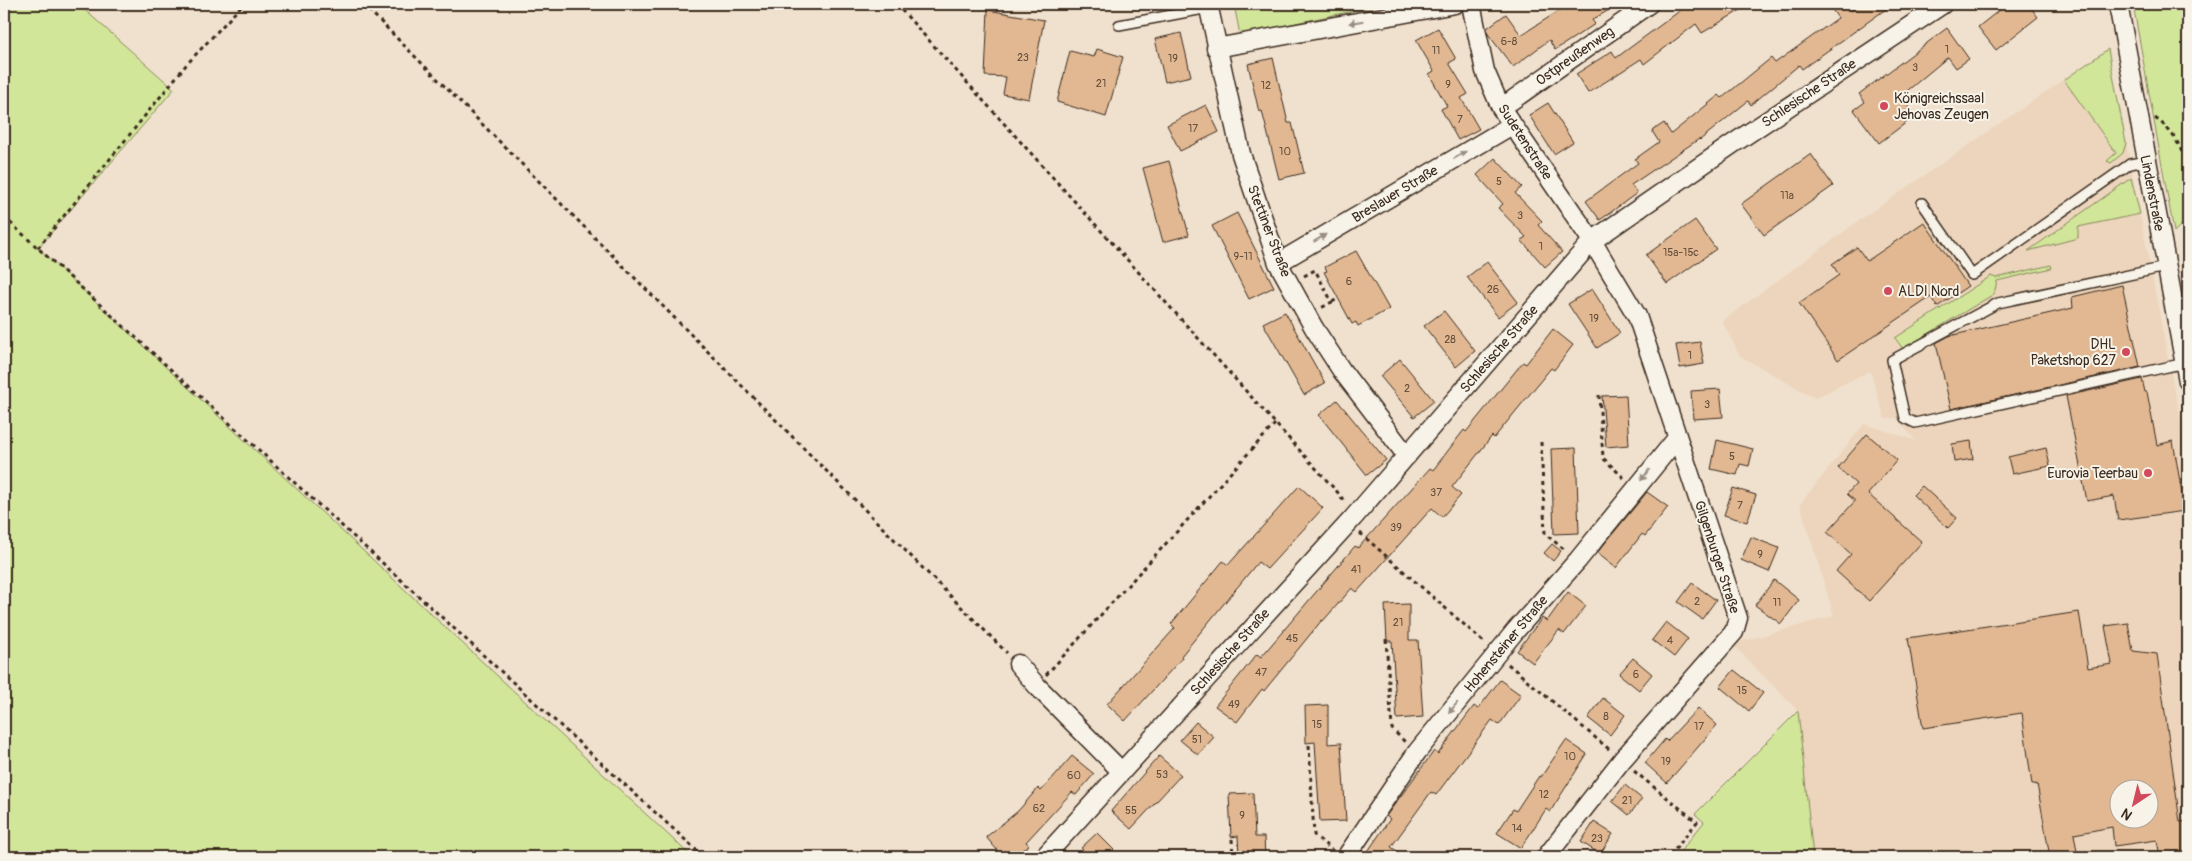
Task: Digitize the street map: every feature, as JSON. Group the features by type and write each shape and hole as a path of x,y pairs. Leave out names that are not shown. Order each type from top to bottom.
{"street":[{"path":"1216,48 1455,4"},
{"name":"Sudetenstraße","path":"1471,4 1485,71 1500,108 1592,241"},
{"name":"Ostpreußenweg","path":"1500,108 1650,4"},
{"name":"Schlesische Straße","path":"1044,857 1352,518 1592,241 1731,145 1943,4"},
{"name":"Lindenstraße","path":"2118,4 2188,381"},
{"name":"Stettiner Straße","path":"1208,6 1241,154 1278,263 1314,328 1342,371 1407,456"},
{"name":"Breslauer Straße","path":"1278,263 1512,125"},
{"name":"Gilgenburger Straße","path":"1546,857 1622,760 1734,632 1738,618 1637,316 1592,241"},
{"name":"Hohensteiner Straße","path":"1340,854 1417,752 1497,654 1578,560 1677,438"},
{"path":"1018,664 1037,686 1121,771"}],"lane":[{"path":"1119,25 1208,6"},
{"path":"1922,203 1972,276 2130,164 2146,161"},
{"path":"2166,267 1998,303 1892,360 1905,418 1915,423 2185,363"}],"path":[{"path":"38,248 186,65 243,4"},
{"path":"363,4 1018,664"},
{"path":"896,4 1340,495 1360,534 1497,654 1697,822 1669,857"},
{"path":"2138,118 2152,116 2168,128 2185,156 2188,176"},
{"path":"4,217 704,857"},
{"path":"1297,280 1315,270 1332,302"},
{"path":"1314,312 1338,299"},
{"path":"1599,395 1603,458 1635,489"},
{"path":"1037,686 1274,424"},
{"path":"1541,442 1545,534 1578,560"},
{"path":"1386,639 1392,729 1417,752"},
{"path":"1309,745 1314,835 1340,854"},
{"path":"1232,839 1233,857"}],"shaded area":[{"path":"2108,49 2172,379 2188,449 2188,857 1813,857 1798,711 1732,644 1834,616 1800,504 1864,424 1915,440 1896,418 1885,419 1870,371 1815,398 1740,356 1722,321 1864,217"}],"green space":[{"path":"4,4 78,4 174,89 38,248 692,857 4,857"},
{"path":"1234,4 1385,4 1240,35"},
{"path":"2133,4 2188,4 2188,218 2174,232"},
{"path":"2108,49 2126,143 2123,153 2111,163 2107,161 2116,153 2064,80"},
{"path":"2131,178 2140,214 2078,227 2078,238 2028,251"},
{"path":"2051,265 2052,268 1997,281 1994,294 1903,349 1895,338 1991,276 1996,278"},
{"path":"1798,711 1813,857 1676,857 1704,822 1695,814"}],"building":[{"path":"1570,4 1619,4 1592,20 1595,24 1555,50 1549,40 1513,67 1488,34 1487,28 1506,14 1521,35"},
{"path":"1689,4 1751,4 1702,33 1696,24 1644,64 1641,59 1588,93 1576,74 1612,51 1616,58"},
{"path":"1828,4 1846,4 1851,11 1860,4 1893,4 1802,69 1799,65 1751,105 1748,101 1700,140 1631,185 1637,193 1600,220 1586,201 1638,163 1635,159 1659,142 1652,131 1664,123 1671,134 1719,95 1722,98 1771,58 1775,63 1838,18"},
{"path":"2007,4 2028,4 2038,17 1996,50 1978,27"},
{"path":"988,10 1044,20 1029,99 1003,94 1006,77 985,76"},
{"path":"1438,28 1456,59 1449,63 1468,94 1461,98 1479,129 1458,140 1441,109 1447,106 1429,74 1434,71 1416,40"},
{"path":"1947,28 1969,59 1956,68 1948,57 1901,96 1915,116 1879,143 1854,110 1865,102 1859,94"},
{"path":"1181,33 1191,76 1165,82 1155,39"},
{"path":"1097,49 1123,57 1106,117 1057,102 1070,51 1094,57"},
{"path":"1273,58 1288,123 1292,123 1304,173 1279,179 1262,111 1259,112 1248,64"},
{"path":"1548,103 1573,142 1554,154 1529,115"},
{"path":"1206,105 1219,132 1180,151 1167,125"},
{"path":"1811,154 1833,186 1764,235 1741,204"},
{"path":"1495,158 1522,187 1515,193 1542,221 1538,225 1562,252 1545,267 1521,240 1526,237 1498,208 1503,204 1477,175"},
{"path":"1169,161 1189,235 1163,242 1143,168"},
{"path":"1237,213 1274,287 1249,299 1212,226"},
{"path":"1695,220 1716,249 1667,284 1646,255"},
{"name":"ALDI Nord","path":"1924,222 1968,286 1937,307 1931,297 1838,360 1799,303 1839,275 1832,264 1857,247 1867,261"},
{"path":"1356,251 1389,309 1358,326 1356,322 1352,324 1324,272 1327,271 1325,267"},
{"path":"1487,262 1518,302 1498,317 1467,277"},
{"path":"2122,285 2140,367 1951,409 1936,343 1949,336 2073,308 2072,297"},
{"path":"1592,289 1620,333 1597,348 1568,304"},
{"path":"1444,311 1475,351 1456,367 1424,326"},
{"path":"1285,312 1325,383 1304,395 1263,323"},
{"path":"1553,329 1573,345 1554,370 1551,368 1494,438 1492,436 1452,487 1461,495 1442,517 1432,508 1357,592 1352,588 1322,620 1264,691 1262,689 1237,722 1215,706 1257,654 1261,657 1355,546 1358,548 1430,468 1433,470 1464,430 1466,432 1523,362 1526,364"},
{"path":"1700,342 1704,364 1680,368 1676,345"},
{"path":"1400,359 1434,401 1414,417 1380,376"},
{"path":"2142,379 2145,392 2147,392 2157,445 2173,441 2185,511 2118,520 2114,496 2087,501 2066,396"},
{"path":"1720,389 1723,417 1693,419 1691,391"},
{"path":"1626,395 1629,445 1606,447 1602,396"},
{"path":"1337,400 1386,460 1367,475 1319,415"},
{"path":"1867,434 1897,460 1868,494 1922,542 1869,601 1836,571 1851,554 1827,532 1855,501 1847,494 1856,484 1838,468"},
{"path":"1717,440 1753,449 1749,466 1740,464 1737,475 1711,469"},
{"path":"1971,441 1973,459 1954,462 1952,444"},
{"path":"1576,448 1579,533 1554,534 1551,449"},
{"path":"2046,448 2050,466 2012,474 2008,457"},
{"path":"1299,486 1323,508 1267,569 1258,562 1181,656 1182,658 1125,721 1107,704 1175,628 1171,624 1223,561 1228,565"},
{"path":"1922,486 1957,518 1948,528 1913,495"},
{"path":"1733,488 1756,495 1747,522 1724,515"},
{"path":"1647,492 1668,507 1645,536 1642,534 1616,568 1597,553"},
{"path":"1751,537 1779,548 1769,572 1741,560"},
{"path":"1552,544 1561,551 1553,561 1544,553"},
{"path":"1774,580 1799,600 1781,624 1755,605"},
{"path":"1692,583 1716,600 1702,619 1678,602"},
{"path":"1568,592 1586,606 1564,634 1559,630 1533,663 1517,651 1542,618 1547,621"},
{"path":"1409,604 1409,640 1418,640 1423,717 1397,719 1392,641 1387,641 1385,605"},
{"path":"2079,612 2088,668 2112,664 2105,626 2128,623 2133,651 2157,654 2180,822 2188,821 2188,857 2160,857 2157,840 2114,846 2112,828 2160,828 2160,778 2110,778 2110,827 2074,834 2078,857 2050,857 2037,784 2032,785 2022,713 1923,728 1908,638"},
{"path":"1666,622 1688,639 1674,657 1652,640"},
{"path":"1633,658 1652,674 1639,690 1619,674"},
{"path":"1734,670 1763,693 1749,711 1720,687"},
{"path":"1500,680 1521,695 1499,725 1492,720 1436,795 1431,792 1391,847 1406,857 1364,857 1390,819 1386,816 1434,751 1438,754 1474,706 1478,709"},
{"path":"1603,698 1625,715 1610,735 1588,718"},
{"path":"1328,705 1328,744 1341,743 1346,821 1320,822 1315,742 1306,743 1305,706"},
{"path":"1698,708 1717,725 1667,783 1645,763 1665,739 1667,741"},
{"path":"1196,722 1214,737 1198,755 1180,740"},
{"path":"1566,740 1587,754 1550,812 1546,809 1521,848 1497,833 1513,809 1516,811"},
{"path":"1072,756 1094,774 1076,795 1072,792 1026,842 1029,845 1014,857 1003,857 986,837 1018,811 1038,788 1041,791"},
{"path":"1159,756 1181,775 1131,829 1111,811"},
{"path":"1625,785 1642,799 1629,815 1612,801"},
{"path":"1253,793 1255,837 1264,837 1265,857 1239,857 1238,836 1231,837 1229,794"},
{"path":"1594,822 1613,834 1600,854 1581,842"},
{"path":"1097,833 1114,850 1106,857 1090,857 1081,848"}],"place":[{"name":"Königreichssaal Jehovas Zeugen","path":"1884,106"},
{"name":"ALDI Nord","path":"1888,291"},
{"name":"DHL Paketshop 627","path":"2126,352"},
{"name":"Eurovia Teerbau","path":"2148,473"}]}
